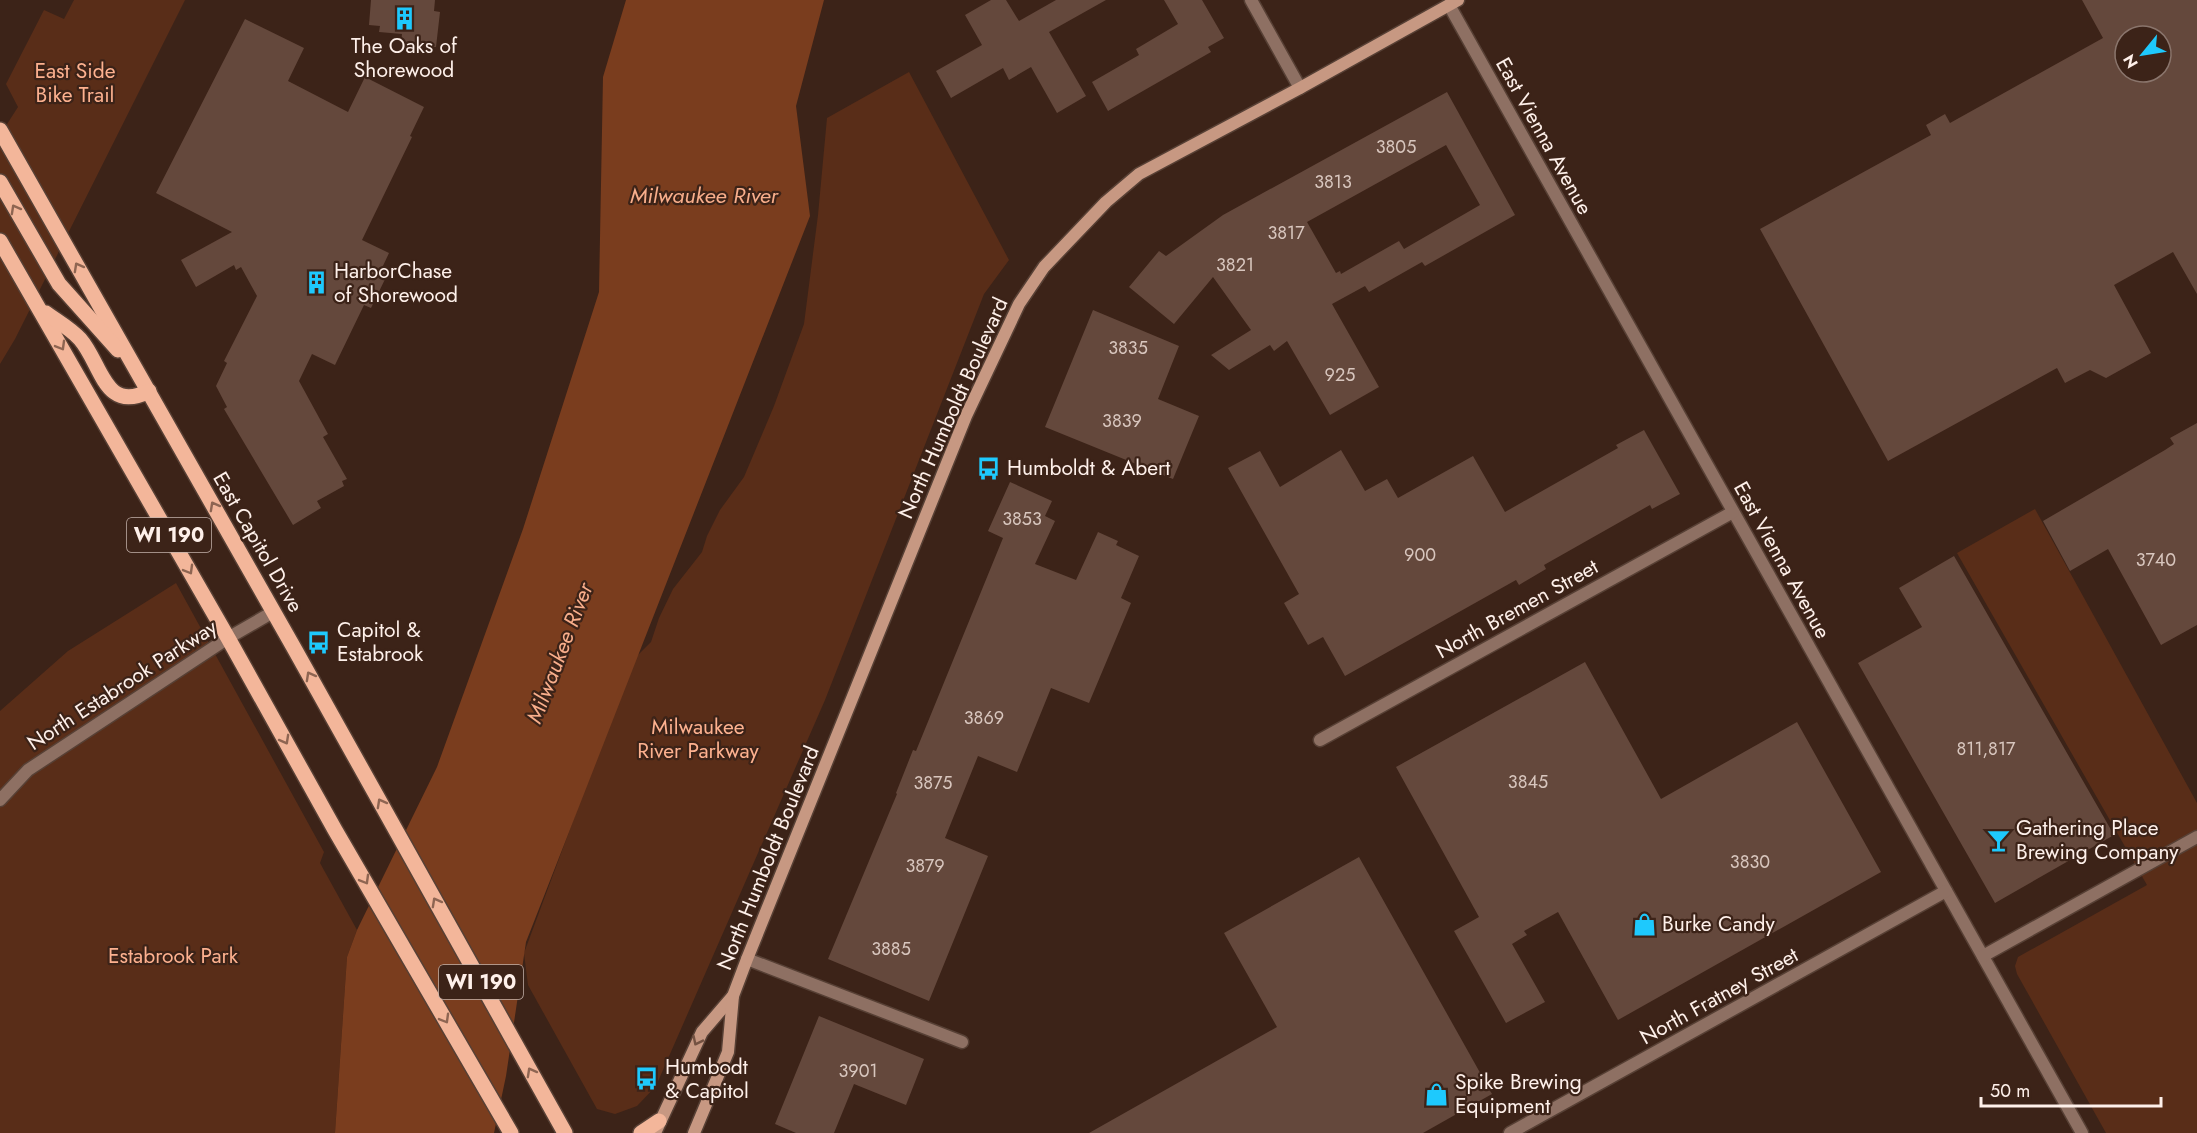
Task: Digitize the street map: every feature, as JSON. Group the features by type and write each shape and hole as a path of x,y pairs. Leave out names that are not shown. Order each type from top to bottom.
{"main road":[{"name":"North Humboldt Boulevard","path":"694,1133 728,1052 733,996 747,959 966,416 1019,304 1044,267 1068,241 1106,202 1139,174 1300,88 1453,2"},
{"name":"East Capitol Drive","path":"0,130 563,1128"},
{"path":"0,182 59,284 138,372"},
{"name":"WI 190","path":"0,240 335,830 511,1133"},
{"path":"39,308 80,339 108,386 121,397 135,399 149,391"},
{"name":"North Humboldt Boulevard","path":"657,1127 702,1032 733,996"},
{"path":"641,1133 657,1127"},
{"path":"563,1128 575,1133"}],"street":[{"path":"1251,0 1300,88"},
{"name":"East Vienna Avenue","path":"1453,2 1733,512 2082,1133"},
{"name":"North Bremen Street","path":"1320,740 1733,512"},
{"name":"North Estabrook Parkway","path":"0,800 28,770 228,638 273,612"},
{"path":"1983,956 2197,837"},
{"name":"North Fratney Street","path":"1510,1133 1946,891"},
{"path":"747,959 962,1042"}],"green space":[{"name":"East Side Bike Trail","path":"74,0 185,0 15,339 0,364 0,135 18,107 6,84 44,10 64,19"},
{"name":"Milwaukee River Parkway","path":"909,72 1009,260 984,294 825,700 656,1086 637,1106 615,1114 597,1109 528,985 524,953 576,813 614,679 651,642 659,618 673,589 702,552 720,510 744,477 774,406 804,324 818,215 827,118"},
{"path":"2035,509 2197,803 2197,1133 2106,1133 2017,974 2015,966 2018,957 2147,885 1957,553"},
{"name":"Estabrook Park","path":"176,583 324,852 320,863 357,930 347,957 335,1133 0,1133 0,711 68,651"}],"water":[{"name":"Milwaukee River","path":"626,0 824,0 796,106 810,216 526,942 506,1076 494,1133 335,1133 347,957 357,930 437,767 523,529 599,292 603,77"}],"building":[{"name":"The Oaks of Shorewood","path":"371,0 435,0 434,11 440,12 436,47 401,43 402,34 379,32 380,26 369,25"},
{"path":"991,0 1006,0 1019,21 1056,0 1106,0 1049,32 1086,96 1057,113 1031,67 1009,80 1003,68 951,98 936,71 982,45 965,15"},
{"path":"1164,0 1202,0 1224,38 1208,47 1211,52 1108,111 1092,82 1139,55 1136,49 1178,24"},
{"path":"2082,0 2197,0 2197,294 2173,252 2114,285 2151,353 2106,378 2090,370 2065,383 2057,368 1888,461 1760,229 1931,135 1926,125 1945,114 1950,123 2103,38"},
{"name":"HarborChase of Shorewood","path":"245,19 304,48 288,81 348,112 365,77 424,107 362,240 389,253 382,268 389,271 371,308 364,305 335,365 312,354 299,381 328,434 323,437 347,479 342,481 344,486 317,501 321,508 293,525 224,409 227,407 216,386 227,363 224,361 257,296 241,267 236,270 234,265 196,287 181,260 232,232 156,193"},
{"path":"1447,92 1515,215 1425,266 1422,262 1369,292 1365,286 1332,304 1379,387 1330,415 1287,341 1274,351 1270,345 1229,370 1211,355 1251,330 1213,277 1174,324 1129,287 1159,251 1166,256 1223,215","holes":["1446,145 1480,205 1404,249 1399,241 1341,274 1340,271 1336,273 1307,222"]},
{"path":"1093,310 1179,346 1158,399 1199,416 1173,479 1045,427"},
{"path":"2197,423 2197,625 2161,645 2108,549 2070,571 2043,521 2165,450 2174,444 2170,438"},
{"path":"1644,430 1680,494 1652,509 1650,505 1544,565 1546,569 1519,585 1516,580 1345,676 1323,637 1308,645 1284,603 1299,594 1228,468 1260,451 1280,487 1341,450 1365,491 1387,479 1398,498 1473,456 1505,512 1618,448 1616,445"},
{"path":"1010,482 1052,501 1045,516 1055,521 1035,564 1076,580 1098,532 1118,541 1116,545 1139,556 1121,598 1131,603 1089,703 1051,688 1017,772 978,756 945,838 988,856 929,1001 828,959 1003,538 988,531"},
{"path":"1954,556 2114,835 1995,903 1858,663 1922,627 1899,588"},
{"path":"1585,662 1661,799 1797,722 1881,872 1618,1020 1558,912 1524,931 1527,935 1512,944 1545,1002 1506,1023 1454,931 1479,917 1396,767"},
{"path":"1359,857 1492,1094 1423,1133 1089,1133 1277,1027 1224,933"},
{"path":"819,1016 924,1059 906,1105 854,1084 834,1133 796,1133 775,1124"}],"place":[{"name":"The Oaks of Shorewood","path":"404,18"},
{"name":"HarborChase of Shorewood","path":"316,283"},
{"name":"Humboldt & Abert","path":"989,468"},
{"name":"Capitol & Estabrook","path":"319,642"},
{"name":"Gathering Place Brewing Company","path":"1998,840"},
{"name":"Burke Candy","path":"1644,924"},
{"name":"Humbodt & Capitol","path":"647,1079"},
{"name":"Spike Brewing Equipment","path":"1437,1094"}]}
